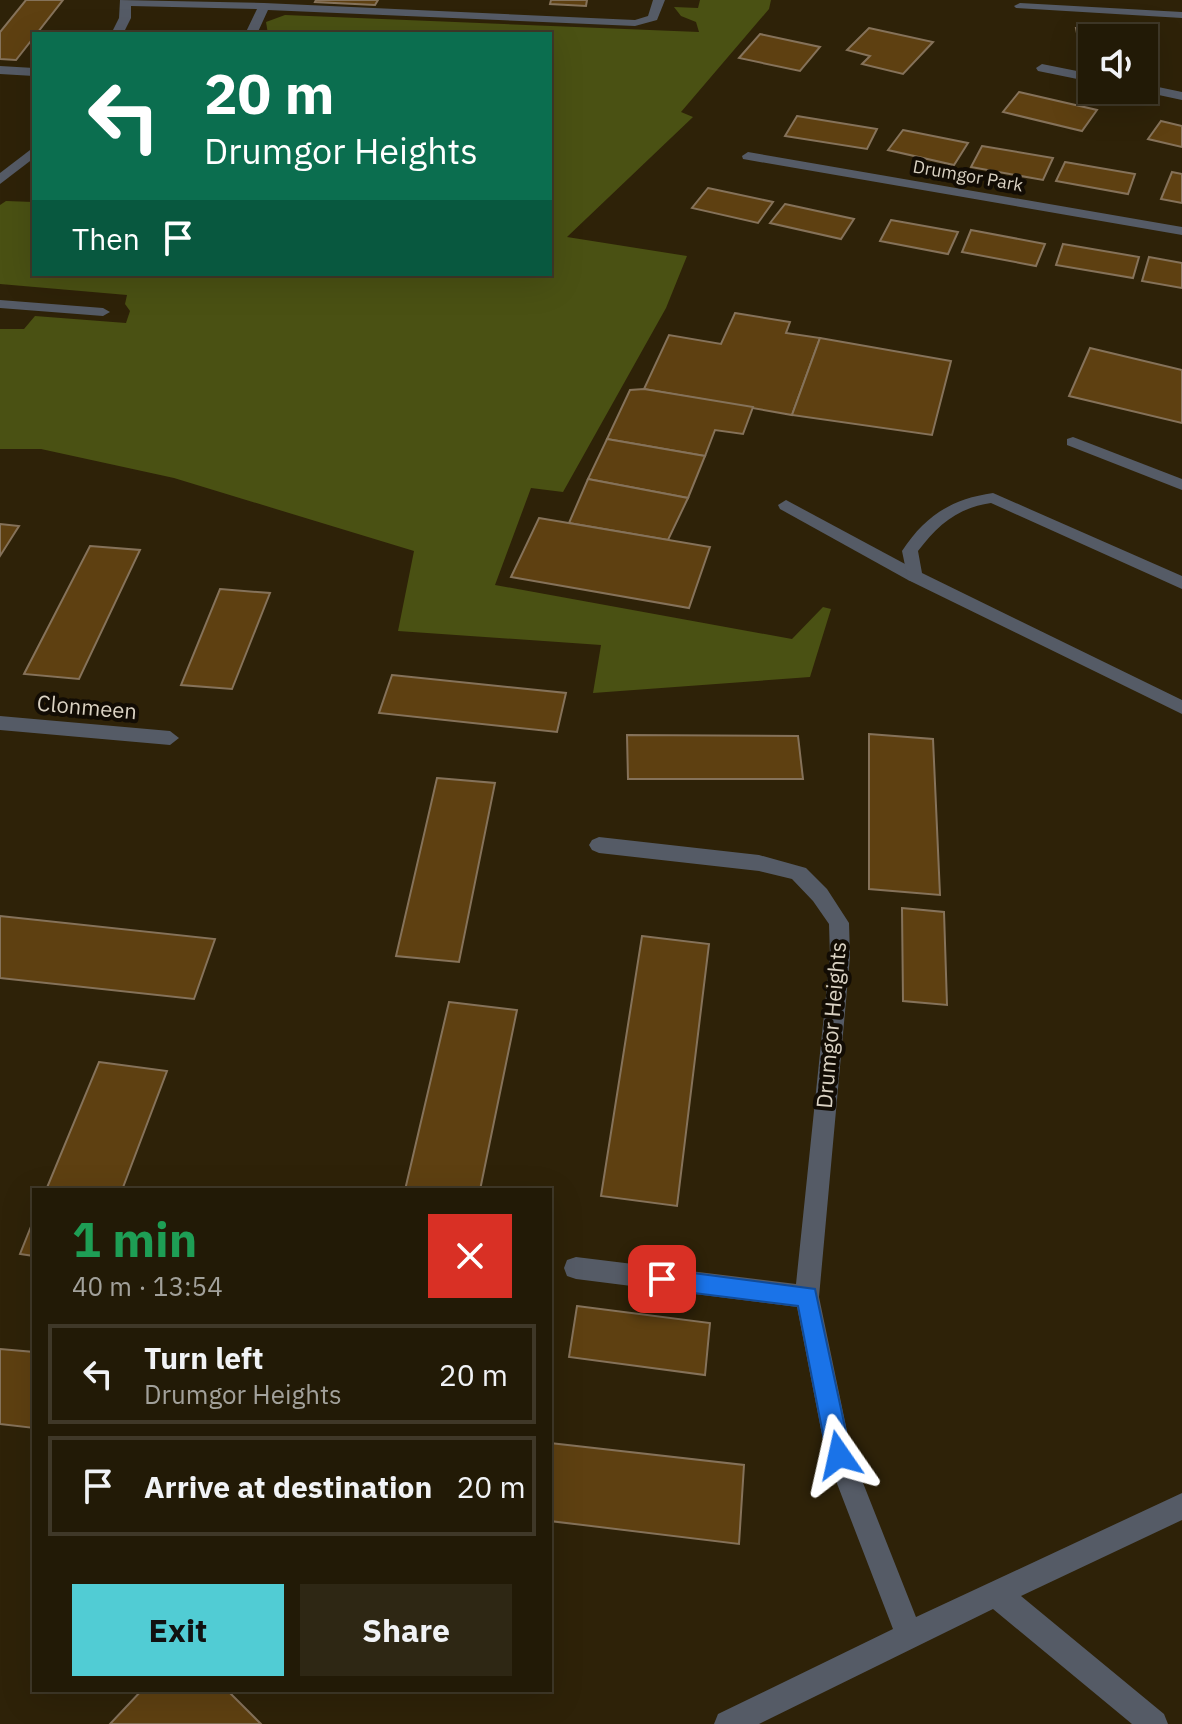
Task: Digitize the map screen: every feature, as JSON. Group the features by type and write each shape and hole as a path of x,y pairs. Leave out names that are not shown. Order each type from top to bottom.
{"street":[{"path":"118,32 125,18 126,2 635,23 653,18 659,0"},
{"path":"252,32 264,6"},
{"path":"1020,6 1182,15"},
{"path":"1042,68 1078,75"},
{"path":"0,70 32,72"},
{"path":"1158,91 1182,96"},
{"path":"0,180 32,155"},
{"name":"Drumgor Park","path":"748,156 1182,231"},
{"path":"0,304 103,312"},
{"path":"1073,442 1182,485"},
{"path":"914,576 910,551 924,532 963,501 993,498 1182,583"},
{"path":"786,505 914,576 1182,708"},
{"name":"Clonmeen","path":"0,723 170,738"},
{"name":"Drumgor Heights","path":"599,845 759,863 799,873 820,895 839,923 840,957 807,1297 839,1455 910,1637"},
{"path":"576,1268 807,1297"},
{"path":"728,1724 1182,1506"},
{"path":"996,1593 1154,1724"}],"green space":[{"path":"700,0 771,0 769,9 681,112 693,117 567,237 687,256 666,308 563,492 531,488 495,585 792,639 823,607 831,609 810,677 593,693 601,645 398,631 414,551 174,478 41,449 0,449 0,329 24,329 35,316 126,323 130,311 125,304 127,295 0,284 0,205 6,201 32,202 32,276 552,276 552,32 268,32 266,22 285,15 699,32 696,22 681,16 674,7 698,8"}],"building":[{"path":"26,0 63,0 38,32 32,32 32,40 16,60 0,59 0,32"},
{"path":"316,0 378,0 375,5"},
{"path":"551,0 587,0 586,6 550,4"},
{"path":"869,28 933,42 903,74 862,64 870,56 847,50"},
{"path":"760,34 820,47 800,71 739,58"},
{"path":"1019,92 1097,110 1082,131 1003,112"},
{"path":"797,116 877,129 867,149 785,136"},
{"path":"1161,121 1182,126 1182,147 1148,139"},
{"path":"903,130 968,143 954,165 888,150"},
{"path":"982,146 1053,158 1043,180 971,167"},
{"path":"1065,162 1135,174 1128,194 1056,181"},
{"path":"1172,172 1182,174 1182,203 1161,199"},
{"path":"708,188 773,202 758,223 692,208"},
{"path":"785,204 854,219 841,239 770,223"},
{"path":"891,220 958,232 948,254 880,241"},
{"path":"971,230 1045,244 1036,266 962,252"},
{"path":"1063,244 1139,257 1133,278 1056,265"},
{"path":"1149,257 1182,263 1182,288 1142,281"},
{"path":"735,313 790,322 786,333 820,338 792,415 644,389 669,335 721,344"},
{"path":"820,338 951,361 932,435 792,415"},
{"path":"1090,348 1182,370 1182,423 1069,396"},
{"path":"644,389 753,407 743,434 715,430 705,456 607,439 630,390"},
{"path":"607,439 705,456 688,498 588,479"},
{"path":"588,479 688,498 668,540 569,523"},
{"path":"539,518 710,547 689,608 511,577"},
{"path":"0,524 19,526 0,556"},
{"path":"90,546 140,550 79,679 24,674"},
{"path":"220,589 270,593 232,689 181,685"},
{"path":"392,675 566,693 557,732 379,713"},
{"path":"869,734 933,739 940,895 869,889"},
{"path":"627,735 798,736 803,779 628,779"},
{"path":"437,778 495,783 459,962 396,956"},
{"path":"902,908 944,912 947,1005 903,1001"},
{"path":"0,916 215,939 194,999 0,978"},
{"path":"642,936 709,944 677,1206 601,1196"},
{"path":"449,1002 517,1010 480,1188 405,1188"},
{"path":"99,1062 167,1071 123,1188 47,1188"},
{"path":"32,1224 32,1256 20,1254"},
{"path":"577,1306 710,1323 705,1375 569,1357"},
{"path":"0,1349 32,1352 32,1428 0,1424"},
{"path":"552,1443 744,1465 739,1544 552,1521"},
{"path":"140,1692 229,1692 261,1724 110,1724"}],"route":[{"path":"662,1279 807,1297 839,1455"}]}
